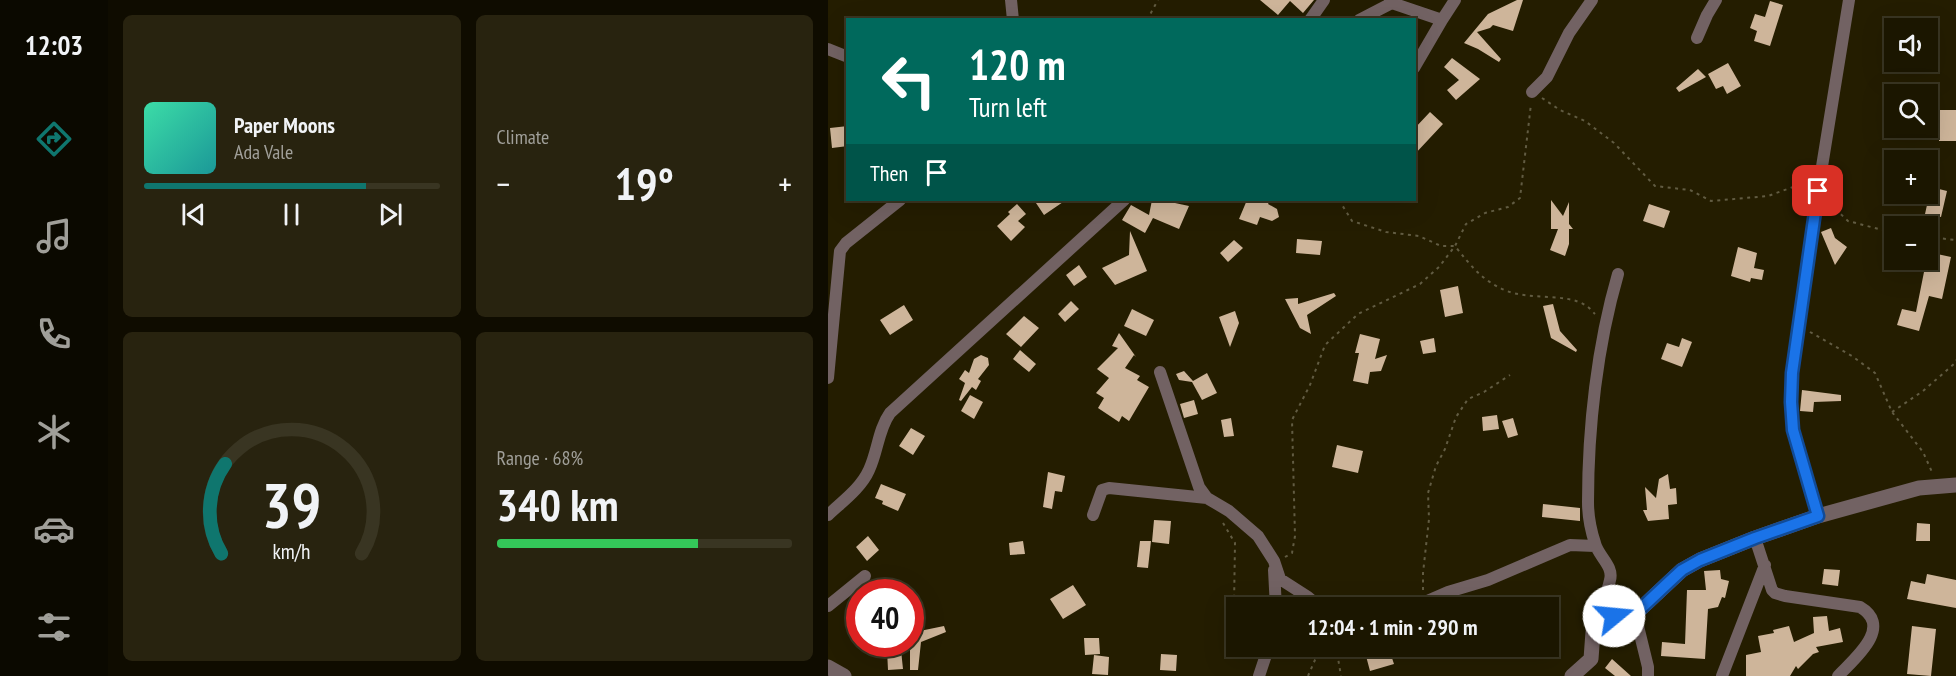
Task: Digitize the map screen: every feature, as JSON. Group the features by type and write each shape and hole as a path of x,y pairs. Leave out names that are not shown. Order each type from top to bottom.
{"street":[{"path":"1011,0 1013,18"},
{"path":"1311,18 1324,0"},
{"path":"1416,65 1455,0"},
{"path":"1532,92 1547,77 1569,33 1592,0"},
{"path":"1697,38 1716,0"},
{"path":"1818,516 1793,430 1792,373 1849,0"},
{"path":"1362,18 1391,1 1442,20"},
{"path":"828,49 846,56"},
{"path":"828,378 840,251 846,243 899,201"},
{"path":"828,514 863,481 870,468 882,427 890,413 1123,201"},
{"path":"1572,676 1591,659 1594,618 1611,580 1610,569 1595,546 1588,504 1589,432 1609,306 1618,274"},
{"path":"1160,372 1199,487 1207,498 1248,525 1274,561 1280,579 1307,597"},
{"path":"1594,618 1635,614 1682,570 1700,560 1755,538 1818,516 1919,488 1956,485"},
{"path":"1093,515 1102,490 1109,488 1207,498"},
{"path":"1755,538 1775,593 1785,597 1860,607 1866,611 1873,626 1872,636 1867,645 1838,676"},
{"path":"1436,597 1488,580 1570,545 1595,546"},
{"path":"1274,561 1276,597"},
{"path":"1722,676 1765,565"},
{"path":"828,606 865,576"},
{"path":"1635,614 1648,676"},
{"path":"1259,676 1265,657"},
{"path":"828,667 844,676"}],"path":[{"path":"1148,18 1158,0"},
{"path":"1274,561 1292,553 1295,536 1292,420 1310,386 1325,345 1358,314 1420,284 1439,267 1455,246 1466,224 1485,213 1508,207 1520,198 1532,92 1560,110 1585,121 1607,137 1655,186 1690,190 1712,201 1768,196 1793,187 1818,191 1848,220 1884,230"},
{"path":"1340,201 1352,221 1386,232 1419,236 1442,246 1455,246"},
{"path":"1938,238 1956,240"},
{"path":"1455,246 1480,277 1508,291 1532,297 1559,298 1584,304 1600,318"},
{"path":"1799,326 1852,356 1875,373 1892,412 1923,452 1939,485"},
{"path":"1892,412 1923,391 1956,360"},
{"path":"1423,591 1429,519 1428,493 1436,466 1456,417 1468,399 1484,392 1510,375"},
{"path":"1207,498 1235,543 1234,597"},
{"path":"1308,676 1316,657"},
{"path":"1338,657 1341,676"}],"building":[{"path":"1260,0 1314,0 1303,13 1290,1 1278,15"},
{"path":"1517,0 1523,0 1513,31 1493,25 1477,32 1501,59 1499,62 1464,43 1488,14"},
{"path":"1770,1 1783,5 1770,46 1754,41 1757,31 1750,28 1755,14 1765,17"},
{"path":"1452,58 1480,79 1456,100 1447,90 1459,80 1444,67"},
{"path":"1728,63 1741,86 1727,94 1723,86 1716,89 1708,74"},
{"path":"1698,69 1706,77 1679,92 1676,88"},
{"path":"1939,110 1956,110 1956,141 1939,141"},
{"path":"1430,112 1443,124 1416,153 1416,127"},
{"path":"846,126 846,146 832,148 830,128"},
{"path":"1938,189 1947,191 1941,217 1925,214 1927,204 1938,204"},
{"path":"1551,200 1563,216 1569,202 1569,224 1573,229 1569,229 1569,244 1565,256 1550,250 1558,229 1551,229"},
{"path":"1035,201 1065,201 1044,215"},
{"path":"1152,201 1166,201 1189,206 1179,229 1153,218 1145,233 1122,220 1131,205 1149,215"},
{"path":"1247,201 1270,201 1268,204 1277,209 1279,217 1272,221 1260,217 1257,225 1239,219"},
{"path":"1017,204 1026,214 1018,221 1025,227 1011,241 997,226"},
{"path":"1649,204 1670,211 1664,228 1643,221"},
{"path":"1831,228 1835,238 1847,247 1835,265 1821,232"},
{"path":"1130,231 1147,271 1115,285 1102,268 1129,255"},
{"path":"1297,239 1322,241 1320,255 1296,253"},
{"path":"1234,240 1243,248 1228,262 1220,253"},
{"path":"1738,247 1757,253 1754,268 1764,270 1762,280 1751,278 1750,282 1731,276"},
{"path":"1938,254 1951,257 1942,299 1929,296 1919,331 1897,325 1902,309 1916,312 1924,270 1938,270"},
{"path":"1079,265 1087,277 1074,286 1066,275"},
{"path":"1458,286 1463,313 1445,317 1440,290"},
{"path":"1334,293 1336,296 1307,315 1311,334 1300,328 1285,299 1298,298 1298,304"},
{"path":"1071,301 1079,309 1065,322 1058,314"},
{"path":"1553,304 1560,331 1577,350 1576,352 1551,338 1543,306"},
{"path":"904,305 913,320 890,335 880,320"},
{"path":"1132,309 1154,320 1146,336 1124,326"},
{"path":"1235,311 1239,323 1230,347 1219,317"},
{"path":"1024,316 1039,328 1021,347 1006,334"},
{"path":"1119,333 1136,357 1134,355 1125,368 1140,376 1137,380 1149,387 1129,421 1122,416 1119,422 1098,408 1104,398 1096,393 1109,378 1097,369 1118,348 1112,346"},
{"path":"1360,334 1380,339 1375,359 1387,355 1381,371 1370,372 1368,384 1353,381 1359,353 1355,353"},
{"path":"1434,338 1436,352 1423,354 1420,341"},
{"path":"1682,338 1692,342 1682,367 1661,359 1667,343 1679,347"},
{"path":"1020,350 1036,364 1029,372 1013,359"},
{"path":"981,355 988,358 989,365 978,379 981,381 976,390 972,387 961,401 959,400 965,383 959,379 965,370 969,373 974,359"},
{"path":"1184,371 1193,381 1207,373 1217,393 1202,400 1192,382 1179,380 1176,374"},
{"path":"1802,390 1841,395 1841,401 1814,402 1813,412 1800,411"},
{"path":"970,395 983,402 974,419 961,411"},
{"path":"1194,400 1198,414 1184,418 1180,404"},
{"path":"1497,415 1499,429 1483,431 1482,417"},
{"path":"1231,418 1234,436 1224,437 1221,420"},
{"path":"1513,418 1518,435 1508,438 1502,421"},
{"path":"911,428 925,436 913,455 899,446"},
{"path":"1337,445 1363,451 1358,473 1332,467"},
{"path":"1048,472 1065,476 1062,492 1055,491 1052,509 1043,507"},
{"path":"1668,474 1670,489 1676,488 1677,504 1668,505 1669,519 1648,521 1643,510 1647,510 1645,487 1656,498 1659,479"},
{"path":"881,484 906,494 898,511 875,498"},
{"path":"1543,504 1580,508 1580,521 1542,517"},
{"path":"1154,520 1171,521 1169,544 1152,542"},
{"path":"1917,523 1930,524 1930,541 1916,541"},
{"path":"868,536 879,550 867,561 856,547"},
{"path":"1023,541 1025,554 1010,555 1009,543"},
{"path":"1140,541 1151,541 1148,568 1137,567"},
{"path":"1824,569 1840,570 1838,586 1822,584"},
{"path":"1720,570 1721,579 1729,581 1725,598 1722,597 1718,607 1708,609 1705,659 1661,656 1662,642 1685,644 1687,590 1706,590 1704,571"},
{"path":"1927,574 1956,580 1956,608 1907,599 1911,581 1925,584"},
{"path":"1073,585 1086,605 1063,619 1050,599"},
{"path":"1827,616 1829,631 1840,628 1843,642 1816,647 1819,652 1813,654 1798,669 1796,666 1790,676 1746,676 1746,655 1761,652 1758,636 1774,633 1773,630 1789,626 1794,642 1814,633 1813,617"},
{"path":"944,626 946,632 924,641 924,630"},
{"path":"1912,626 1936,629 1931,676 1907,674"},
{"path":"1084,638 1099,638 1100,654 1085,655"},
{"path":"1161,654 1177,655 1176,671 1160,670"},
{"path":"1094,655 1109,657 1108,675 1092,674"},
{"path":"887,657 902,657 903,669 888,670"},
{"path":"910,657 919,657 918,670 910,670"},
{"path":"1366,657 1392,657 1394,664 1370,671"},
{"path":"1612,659 1631,676 1615,676 1605,668"}],"route":[{"path":"1614,616 1635,614 1682,570 1700,560 1818,516 1793,430 1791,402 1792,373 1818,191"}]}
